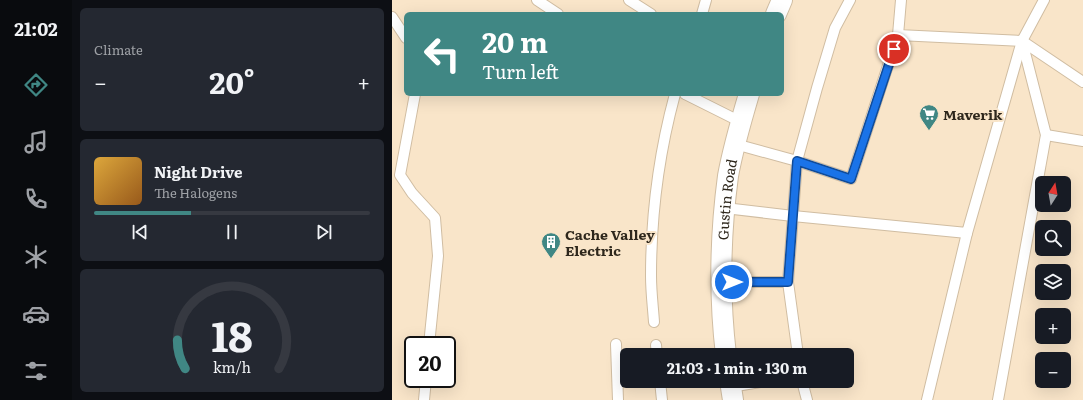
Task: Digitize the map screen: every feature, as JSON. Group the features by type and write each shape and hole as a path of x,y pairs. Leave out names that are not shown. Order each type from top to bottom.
{"street":[{"path":"777,12 782,0"},
{"name":"Gustin Road","path":"725,348 721,282 724,208 735,144 748,96"}],"lane":[{"path":"536,0 555,12"},
{"path":"629,0 648,12"},
{"path":"703,12 706,0"},
{"path":"797,348 788,282 797,161 835,28 850,0"},
{"path":"735,144 797,161 851,179 898,35 901,0"},
{"path":"927,400 967,233 1022,41 1044,0"},
{"path":"392,17 404,35"},
{"path":"898,35 1022,41 1083,82"},
{"path":"998,400 1046,135 1022,41"},
{"path":"415,96 400,175 412,193 436,218 438,256 430,336"},
{"path":"654,322 651,278 655,202 667,124 674,96"},
{"path":"689,96 741,122"},
{"path":"1046,135 1083,141"},
{"path":"724,208 967,233"},
{"path":"721,282 788,282"},
{"path":"616,344 618,400"},
{"path":"424,400 425,388"},
{"path":"661,388 662,400"},
{"path":"804,388 808,400"}],"place":[{"name":"Maverik","path":"929,131"},
{"name":"Cache Valley Electric","path":"551,259"}],"route":[{"path":"732,282 788,282 797,161 851,179 894,49"}]}
